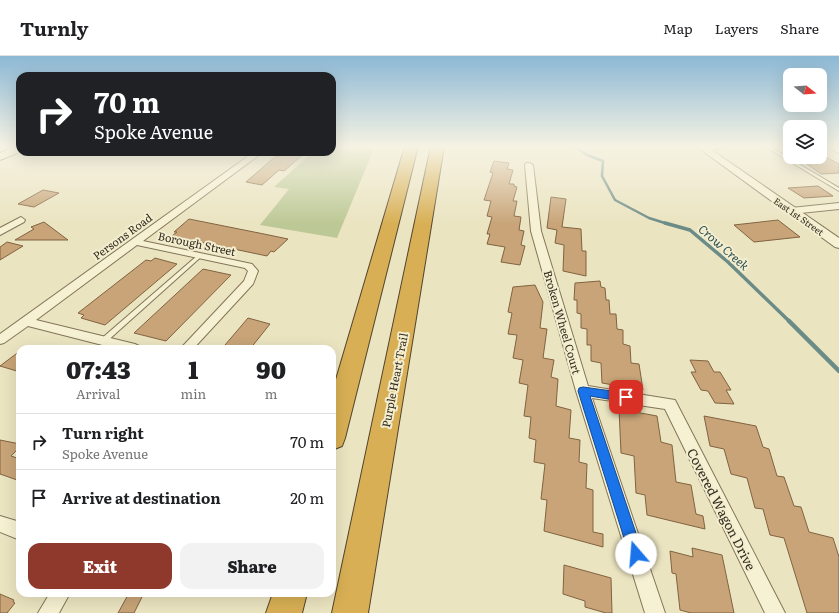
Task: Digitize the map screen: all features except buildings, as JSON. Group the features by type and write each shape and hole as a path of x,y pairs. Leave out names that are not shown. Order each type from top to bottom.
{"highway":[{"path":"336,423 405,172"},
{"name":"Purple Heart Trail","path":"350,613 433,172"},
{"path":"284,613 289,597"}],"street":[{"name":"Persons Road","path":"0,340 231,172"},
{"name":"Broken Wheel Court","path":"530,172 536,231 583,391 655,613"},
{"name":"East 1st Street","path":"736,172 839,244"},
{"path":"791,211 839,206"},
{"path":"0,232 22,220"},
{"name":"Borough Street","path":"135,242 248,266 253,271 249,282 190,345"},
{"path":"26,321 119,345"},
{"name":"Covered Wagon Drive","path":"583,391 670,404 775,613"},
{"path":"0,524 16,530"},
{"path":"48,613 58,597"}],"lane":[{"path":"809,172 839,190"},
{"path":"103,341 200,256"}],"green space":[{"path":"291,172 364,172 337,238 260,225 289,189 274,187"}],"waterway":[{"name":"Crow Creek","path":"602,172 602,176 615,200 649,218 668,224"},
{"name":"Crow Creek","path":"665,223 690,230 728,262 790,322"},
{"name":"Crow Creek","path":"790,322 839,371"}],"route":[{"path":"626,397 583,391 636,554"}]}
